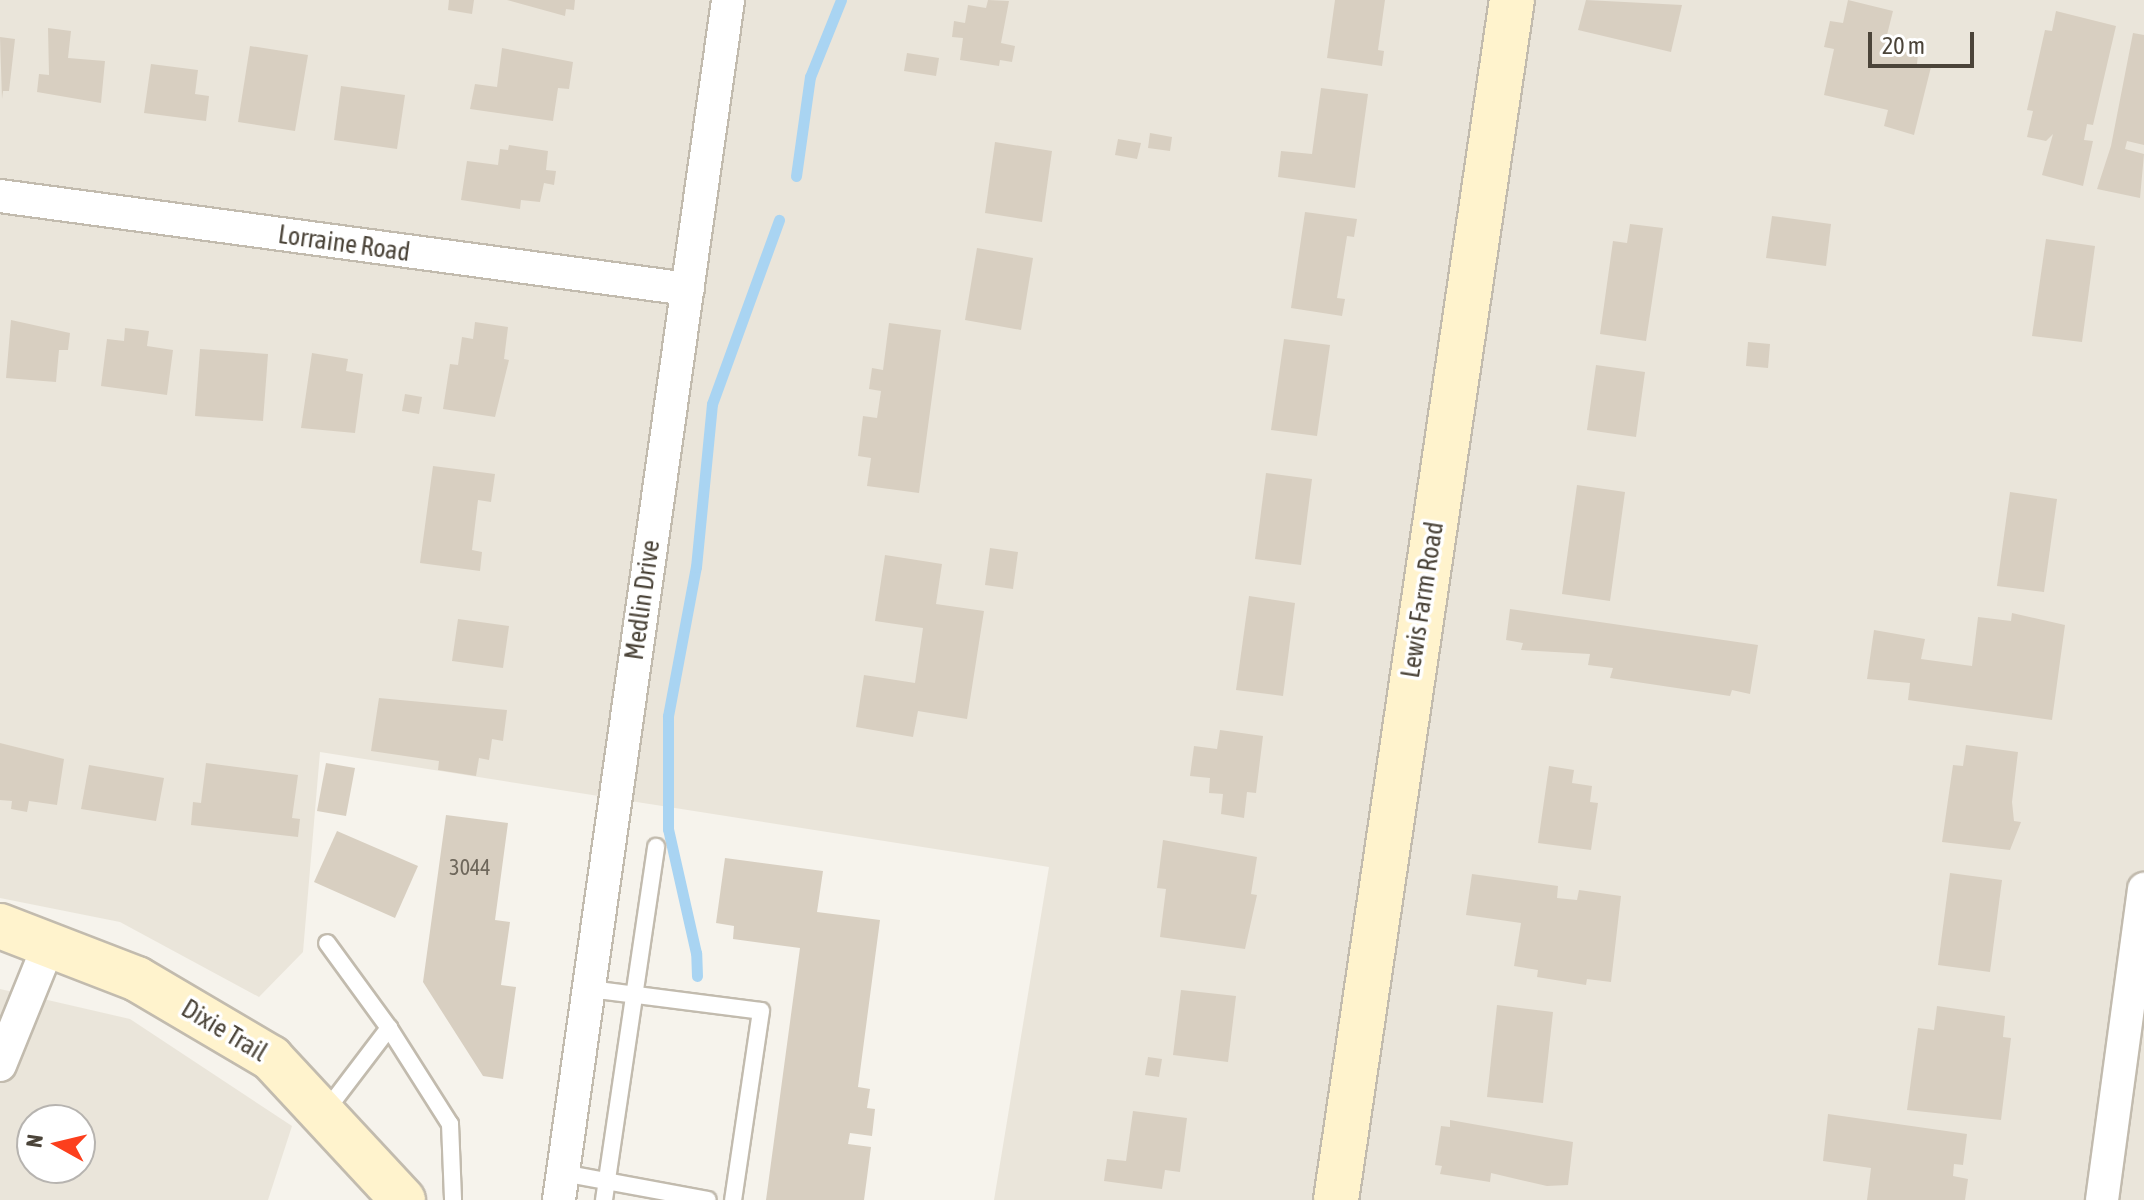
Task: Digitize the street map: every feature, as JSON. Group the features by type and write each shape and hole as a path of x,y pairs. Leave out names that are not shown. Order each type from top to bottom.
{"street":[{"name":"Medlin Drive","path":"561,1186 728,0"},
{"name":"Lewis Farm Road","path":"1336,1200 1512,0"},
{"name":"Lorraine Road","path":"0,196 688,289"},
{"path":"2102,1200 2144,889"},
{"name":"Dixie Trail","path":"0,926 50,942 137,979 271,1058 403,1200"},
{"path":"0,1065 50,942"}],"lane":[{"path":"604,1200 656,847"},
{"path":"327,943 389,1028 450,1124 453,1200"},
{"path":"590,989 761,1011 733,1200"},
{"path":"324,1113 389,1028"},
{"path":"561,1186 607,1181 708,1200"}],"shaded area":[{"path":"0,0 2144,0 2144,1200 994,1200 1049,867 320,752 303,952 259,997 120,922 0,898"},
{"path":"0,989 130,1019 292,1126 268,1200 0,1200"}],"building":[{"path":"449,0 474,0 472,14 448,10"},
{"path":"507,0 575,0 574,10 566,9 565,16"},
{"path":"988,0 1009,1 1001,43 1015,46 1012,62 1000,60 999,66 960,60 963,38 952,37 954,21 965,23 968,5 986,8"},
{"path":"1335,0 1385,0 1378,50 1384,51 1382,66 1327,58"},
{"path":"1586,0 1682,5 1671,52 1578,30"},
{"path":"1848,0 1893,11 1884,47 1918,55 1917,64 1931,67 1914,135 1884,126 1888,110 1824,95 1834,49 1824,47 1830,21 1843,23"},
{"path":"2056,11 2116,26 2093,125 2087,124 2084,140 2093,141 2083,186 2042,175 2053,134 2046,141 2027,137 2033,111 2027,110 2045,30 2052,31"},
{"path":"48,28 71,31 68,58 105,61 101,103 37,92 39,74 49,75"},
{"path":"2133,33 2144,35 2144,145 2127,141 2125,149 2144,154 2140,198 2097,189 2111,146"},
{"path":"0,37 15,39 9,91 3,91 2,99"},
{"path":"250,46 308,55 295,131 238,122"},
{"path":"502,48 573,62 569,89 558,88 553,121 470,109 475,84 497,87"},
{"path":"907,53 939,58 936,76 904,71"},
{"path":"151,64 198,70 195,94 209,96 206,121 144,113"},
{"path":"341,86 405,95 397,149 334,140"},
{"path":"1321,88 1368,94 1355,188 1278,177 1281,151 1312,154"},
{"path":"1150,133 1172,137 1170,151 1148,148"},
{"path":"1118,139 1141,143 1137,159 1115,155"},
{"path":"995,142 1052,151 1042,222 985,213"},
{"path":"509,145 548,151 546,170 556,171 554,185 544,183 540,202 521,200 520,209 461,200 467,161 498,165 500,149 508,150"},
{"path":"1305,212 1357,219 1354,237 1347,236 1337,298 1345,299 1342,316 1291,308"},
{"path":"1772,216 1831,224 1826,266 1766,258"},
{"path":"1630,224 1663,228 1646,341 1600,334 1613,241 1627,243"},
{"path":"2046,239 2095,246 2082,342 2032,336"},
{"path":"977,248 1033,258 1021,330 965,320"},
{"path":"11,320 70,333 68,350 59,350 56,382 6,378"},
{"path":"475,322 508,327 504,359 509,360 495,417 443,409 450,364 458,365 462,337 473,339"},
{"path":"889,323 941,330 919,493 867,486 871,458 858,456 863,416 877,418 881,391 869,389 872,368 883,370"},
{"path":"125,328 149,331 147,346 173,350 167,395 101,386 107,339 124,341"},
{"path":"1284,339 1330,345 1317,436 1271,430"},
{"path":"1748,342 1770,344 1768,368 1746,366"},
{"path":"200,349 268,354 263,421 195,416"},
{"path":"312,353 348,359 346,371 363,374 355,433 301,428"},
{"path":"1596,365 1645,372 1636,437 1587,430"},
{"path":"405,394 422,397 419,414 402,411"},
{"path":"433,466 495,474 491,502 478,500 472,550 482,552 480,571 420,563"},
{"path":"1266,473 1312,479 1301,565 1255,559"},
{"path":"1577,485 1625,492 1610,601 1562,594"},
{"path":"2010,492 2057,499 2044,592 1997,586"},
{"path":"990,548 1018,552 1013,589 985,585"},
{"path":"885,555 942,564 936,604 984,611 967,719 918,711 913,737 856,727 864,675 915,683 923,628 875,621"},
{"path":"1249,596 1295,603 1283,696 1236,690"},
{"path":"1510,609 1758,645 1750,694 1732,690 1730,696 1610,678 1613,668 1588,665 1590,654 1521,650 1523,643 1506,640"},
{"path":"2012,613 2065,625 2052,720 1908,700 1910,683 1867,679 1874,630 1925,639 1921,659 1972,666 1978,617 2011,621"},
{"path":"458,619 509,626 503,668 452,661"},
{"path":"379,698 507,710 503,741 492,739 489,760 479,758 476,776 438,770 439,761 371,751"},
{"path":"1220,730 1263,736 1256,793 1247,792 1244,818 1221,814 1223,794 1209,793 1210,778 1190,776 1194,746 1217,749"},
{"path":"0,743 64,759 57,805 29,801 27,812 11,809 12,801 0,800"},
{"path":"1966,745 2018,752 2012,802 2014,821 2021,822 2010,850 1942,842 1953,765 1963,766"},
{"path":"206,763 298,775 292,818 300,819 298,837 191,825 193,802 201,803"},
{"path":"326,763 355,768 346,816 317,811"},
{"path":"89,765 164,778 156,821 81,809"},
{"path":"1549,766 1574,770 1572,783 1592,786 1590,802 1598,803 1591,850 1538,843"},
{"path":"446,815 508,823 495,920 510,922 501,985 516,987 503,1079 483,1076 423,982"},
{"path":"337,831 418,866 395,918 314,882"},
{"path":"1163,840 1257,857 1251,894 1257,895 1245,949 1160,937 1166,889 1157,888"},
{"path":"725,858 823,871 817,912 880,920 858,1087 870,1089 867,1108 875,1109 872,1136 850,1133 848,1144 871,1147 864,1200 766,1200 800,948 733,939 734,926 716,923"},
{"path":"1950,873 2002,880 1990,972 1938,965"},
{"path":"1472,874 1558,886 1557,898 1577,900 1579,890 1621,896 1611,982 1587,979 1586,985 1537,977 1538,970 1514,966 1521,923 1466,915"},
{"path":"1181,990 1236,996 1228,1062 1173,1055"},
{"path":"1497,1005 1553,1012 1543,1103 1487,1097"},
{"path":"1937,1006 2005,1016 2003,1037 2011,1038 2001,1120 1907,1110 1918,1028 1934,1030"},
{"path":"1148,1057 1162,1059 1159,1077 1145,1075"},
{"path":"1133,1111 1187,1118 1180,1172 1165,1170 1162,1189 1104,1181 1107,1159 1126,1161"},
{"path":"1828,1114 1967,1134 1963,1165 1954,1164 1953,1176 1968,1179 1965,1200 1867,1200 1871,1168 1823,1161"},
{"path":"1450,1120 1573,1142 1568,1185 1547,1186 1491,1173 1490,1182 1440,1174 1442,1166 1435,1165 1441,1126 1450,1127"}],"waterway":[{"path":"796,176 810,77 841,0"},
{"path":"697,976 696,953 668,829 668,716 696,567 712,404 779,220"}]}
